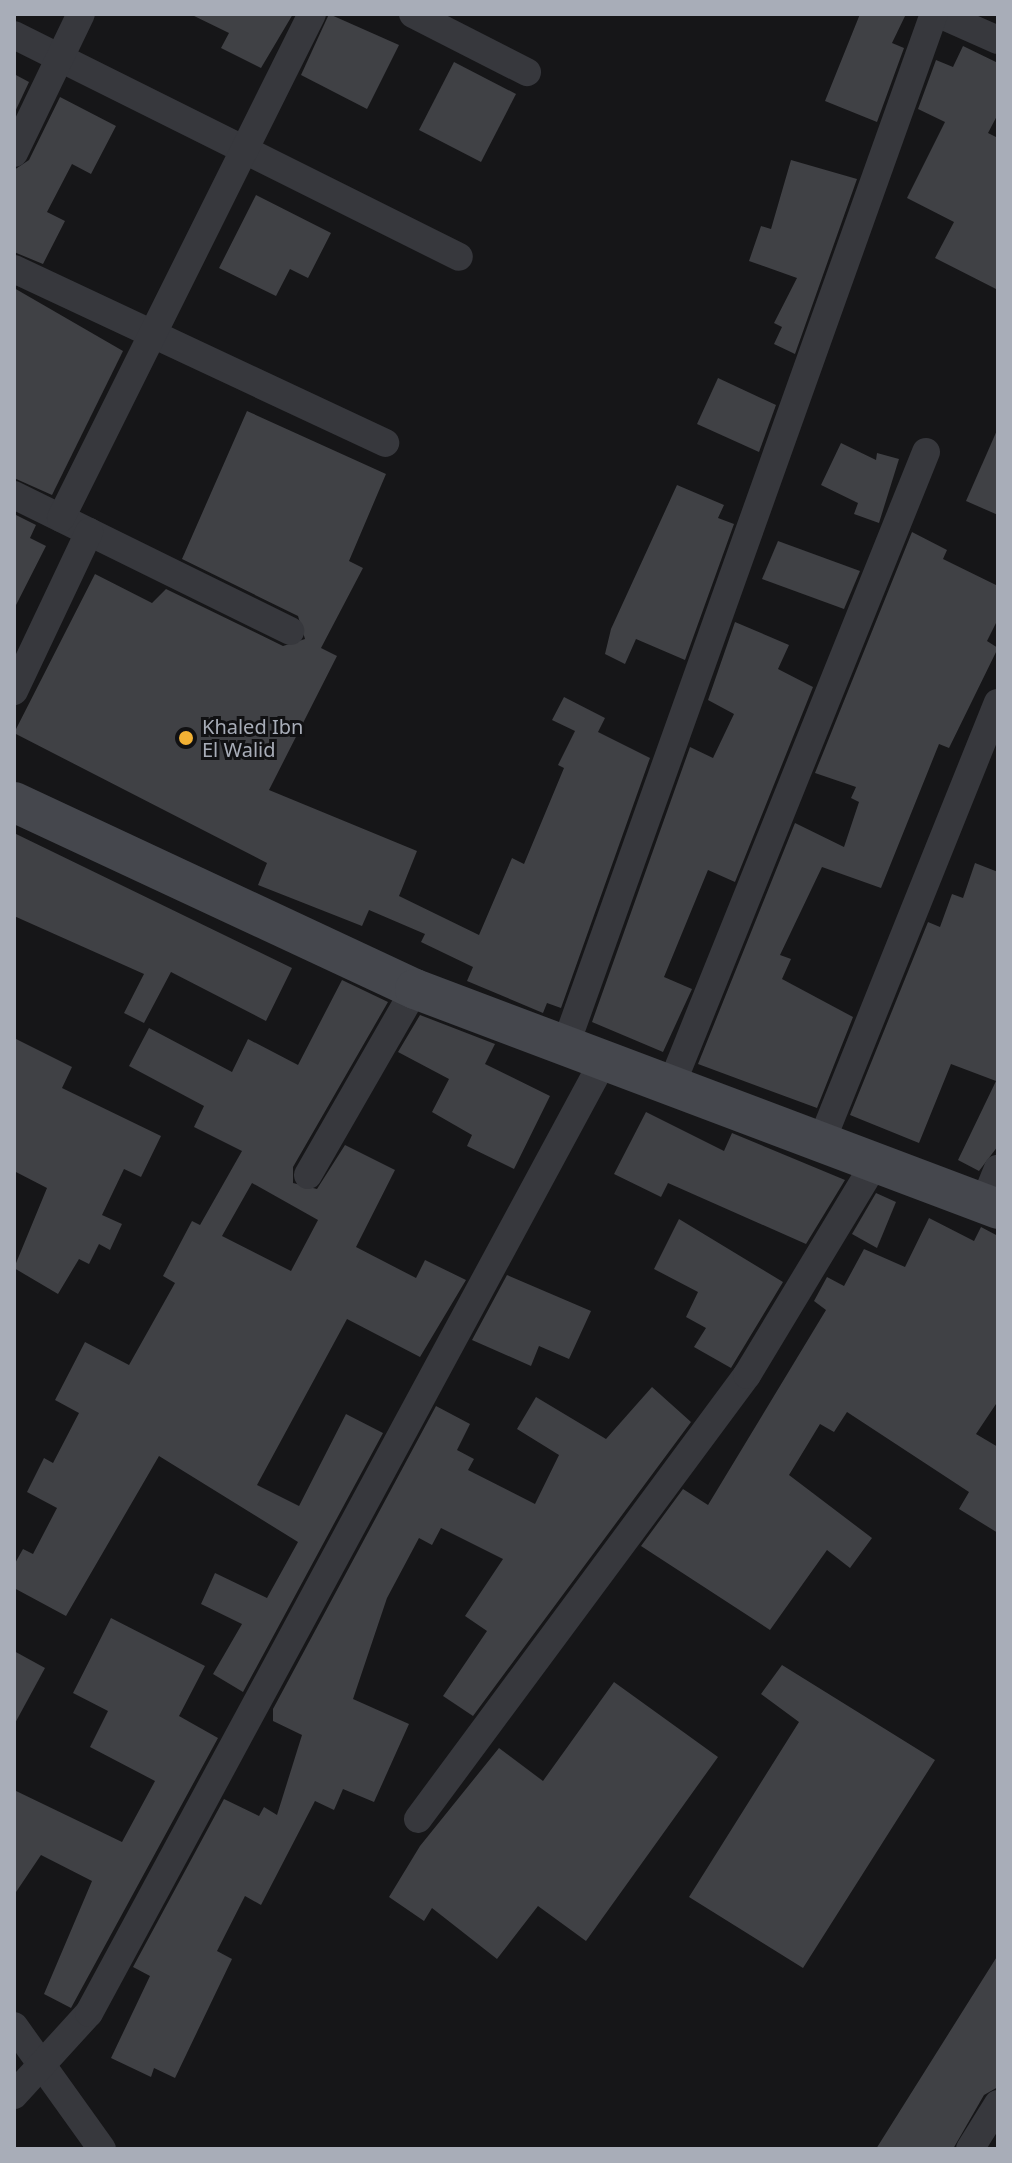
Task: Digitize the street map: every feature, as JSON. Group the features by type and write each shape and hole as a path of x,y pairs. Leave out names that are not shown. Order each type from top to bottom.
{"street":[{"path":"14,153 81,14"},
{"path":"61,518 148,337 312,14"},
{"path":"413,14 527,72"},
{"path":"567,1041 936,14 998,40"},
{"path":"14,35 459,257"},
{"path":"14,269 148,337 385,443"},
{"path":"673,1081 926,452"},
{"path":"14,495 290,631"},
{"path":"14,691 89,532"},
{"path":"822,1140 998,703"},
{"path":"15,806 415,989 567,1041 876,1161 993,1194"},
{"path":"308,1175 415,989"},
{"path":"14,2095 45,2069 89,2013 606,1056"},
{"path":"418,1819 747,1375 876,1161"},
{"path":"14,2026 102,2149"},
{"path":"970,2149 998,2104"}],"building":[{"path":"190,14 293,14 261,68 221,48 229,33"},
{"path":"329,14 399,45 367,109 301,75"},
{"path":"860,14 906,14 892,43 904,48 877,122 825,101"},
{"path":"963,46 998,63 998,114 988,133 998,138 998,290 935,258 954,222 907,198 945,122 918,109 936,60 953,67"},
{"path":"454,62 516,94 481,162 419,130"},
{"path":"14,74 29,82 14,114"},
{"path":"60,97 116,126 91,174 72,164 47,212 65,221 43,264 14,252 14,170 29,160"},
{"path":"791,160 857,179 795,354 774,344 782,327 774,323 797,278 749,261 761,226 771,229"},
{"path":"256,195 331,233 308,278 290,269 276,296 219,268"},
{"path":"14,288 123,351 52,495 14,478"},
{"path":"718,378 776,405 759,452 697,424"},
{"path":"247,411 386,474 349,561 363,568 321,648 337,656 269,790 417,851 399,896 479,935 512,858 524,864 564,768 558,765 575,731 552,720 564,697 605,718 598,732 650,758 561,1008 547,1003 543,1013 467,981 473,967 421,942 425,934 369,910 362,926 258,885 267,863 14,733 95,574 152,603 166,589 283,646 305,639 298,616 182,559"},
{"path":"998,428 998,515 966,501"},
{"path":"841,443 876,460 877,453 899,459 879,523 854,514 858,503 821,485"},
{"path":"677,485 724,505 718,518 734,524 685,660 636,639 625,664 605,654 611,629"},
{"path":"14,514 36,525 30,538 46,546 14,609"},
{"path":"912,532 947,550 943,559 998,586 998,619 987,641 998,648 949,748 939,744 881,888 822,867 780,955 791,959 782,979 853,1017 817,1108 698,1064 795,823 844,847 859,802 851,798 856,787 815,773"},
{"path":"778,541 860,571 844,609 762,579"},
{"path":"735,622 789,645 778,669 813,687 735,882 708,870 664,977 692,989 663,1052 592,1022 690,747 713,758 734,714 708,700"},
{"path":"14,833 292,968 266,1021 171,972 144,1023 124,1013 144,974 14,916"},
{"path":"975,863 998,872 998,1146 979,1171 958,1160 996,1081 951,1064 919,1143 850,1115 928,922 940,927 952,894 963,898"},
{"path":"342,980 388,1002 293,1167 293,1183 317,1189 345,1145 395,1170 356,1247 416,1278 425,1260 466,1280 420,1357 347,1319 257,1485 299,1506 346,1414 383,1433 243,1692 213,1674 242,1624 201,1604 215,1573 267,1598 298,1542 159,1456 66,1616 14,1588 14,1565 23,1549 33,1554 57,1508 27,1492 44,1458 53,1463 79,1413 55,1400 85,1342 129,1365 175,1283 163,1276 192,1221 200,1225 242,1151 194,1127 204,1106 129,1066 149,1028 232,1072 248,1039 298,1065","holes":["252,1183 318,1220 291,1271 222,1236"]},
{"path":"420,1015 495,1044 485,1064 550,1096 514,1169 467,1146 472,1135 432,1112 449,1079 398,1052"},
{"path":"14,1038 72,1067 62,1088 161,1136 141,1177 124,1169 102,1215 122,1224 110,1250 99,1244 89,1264 79,1259 58,1294 14,1268 47,1188 14,1171"},
{"path":"646,1112 724,1151 732,1133 845,1180 806,1244 668,1183 661,1197 614,1174"},
{"path":"876,1193 896,1202 877,1248 852,1234"},
{"path":"929,1218 974,1241 981,1227 998,1236 998,1401 976,1434 998,1447 998,1533 959,1509 969,1492 847,1412 834,1432 820,1424 789,1475 872,1538 850,1568 827,1550 770,1630 641,1546 683,1489 708,1505 826,1310 814,1301 827,1277 844,1286 864,1249 905,1267"},
{"path":"679,1219 783,1282 731,1368 694,1347 706,1328 686,1317 698,1292 654,1269"},
{"path":"507,1275 591,1311 569,1359 539,1346 531,1366 472,1340"},
{"path":"652,1387 691,1422 473,1716 443,1696 487,1631 465,1616 503,1559 441,1528 432,1545 419,1538 387,1598 353,1699 409,1724 374,1802 343,1789 334,1810 315,1801 261,1905 245,1896 217,1951 232,1959 175,2078 154,2068 151,2077 111,2058 150,1976 133,1967 224,1799 259,1816 264,1807 277,1815 302,1735 273,1721 273,1709 436,1406 470,1424 457,1450 474,1459 468,1470 535,1504 559,1455 517,1429 536,1397 606,1439"},
{"path":"111,1618 205,1666 179,1716 218,1738 71,2008 44,1994 92,1881 41,1855 14,1895 14,1790 122,1842 155,1781 90,1747 108,1711 73,1693"},
{"path":"14,1651 45,1668 14,1725"},
{"path":"782,1665 935,1760 803,1968 689,1897 799,1722 761,1694"},
{"path":"614,1682 718,1757 586,1941 538,1906 497,1959 432,1908 424,1921 389,1897 420,1846 499,1748 543,1781"},
{"path":"998,1955 998,2087 984,2095 953,2149 876,2149"}],"place":[{"name":"Khaled Ibn El Walid","path":"186,738"}]}
